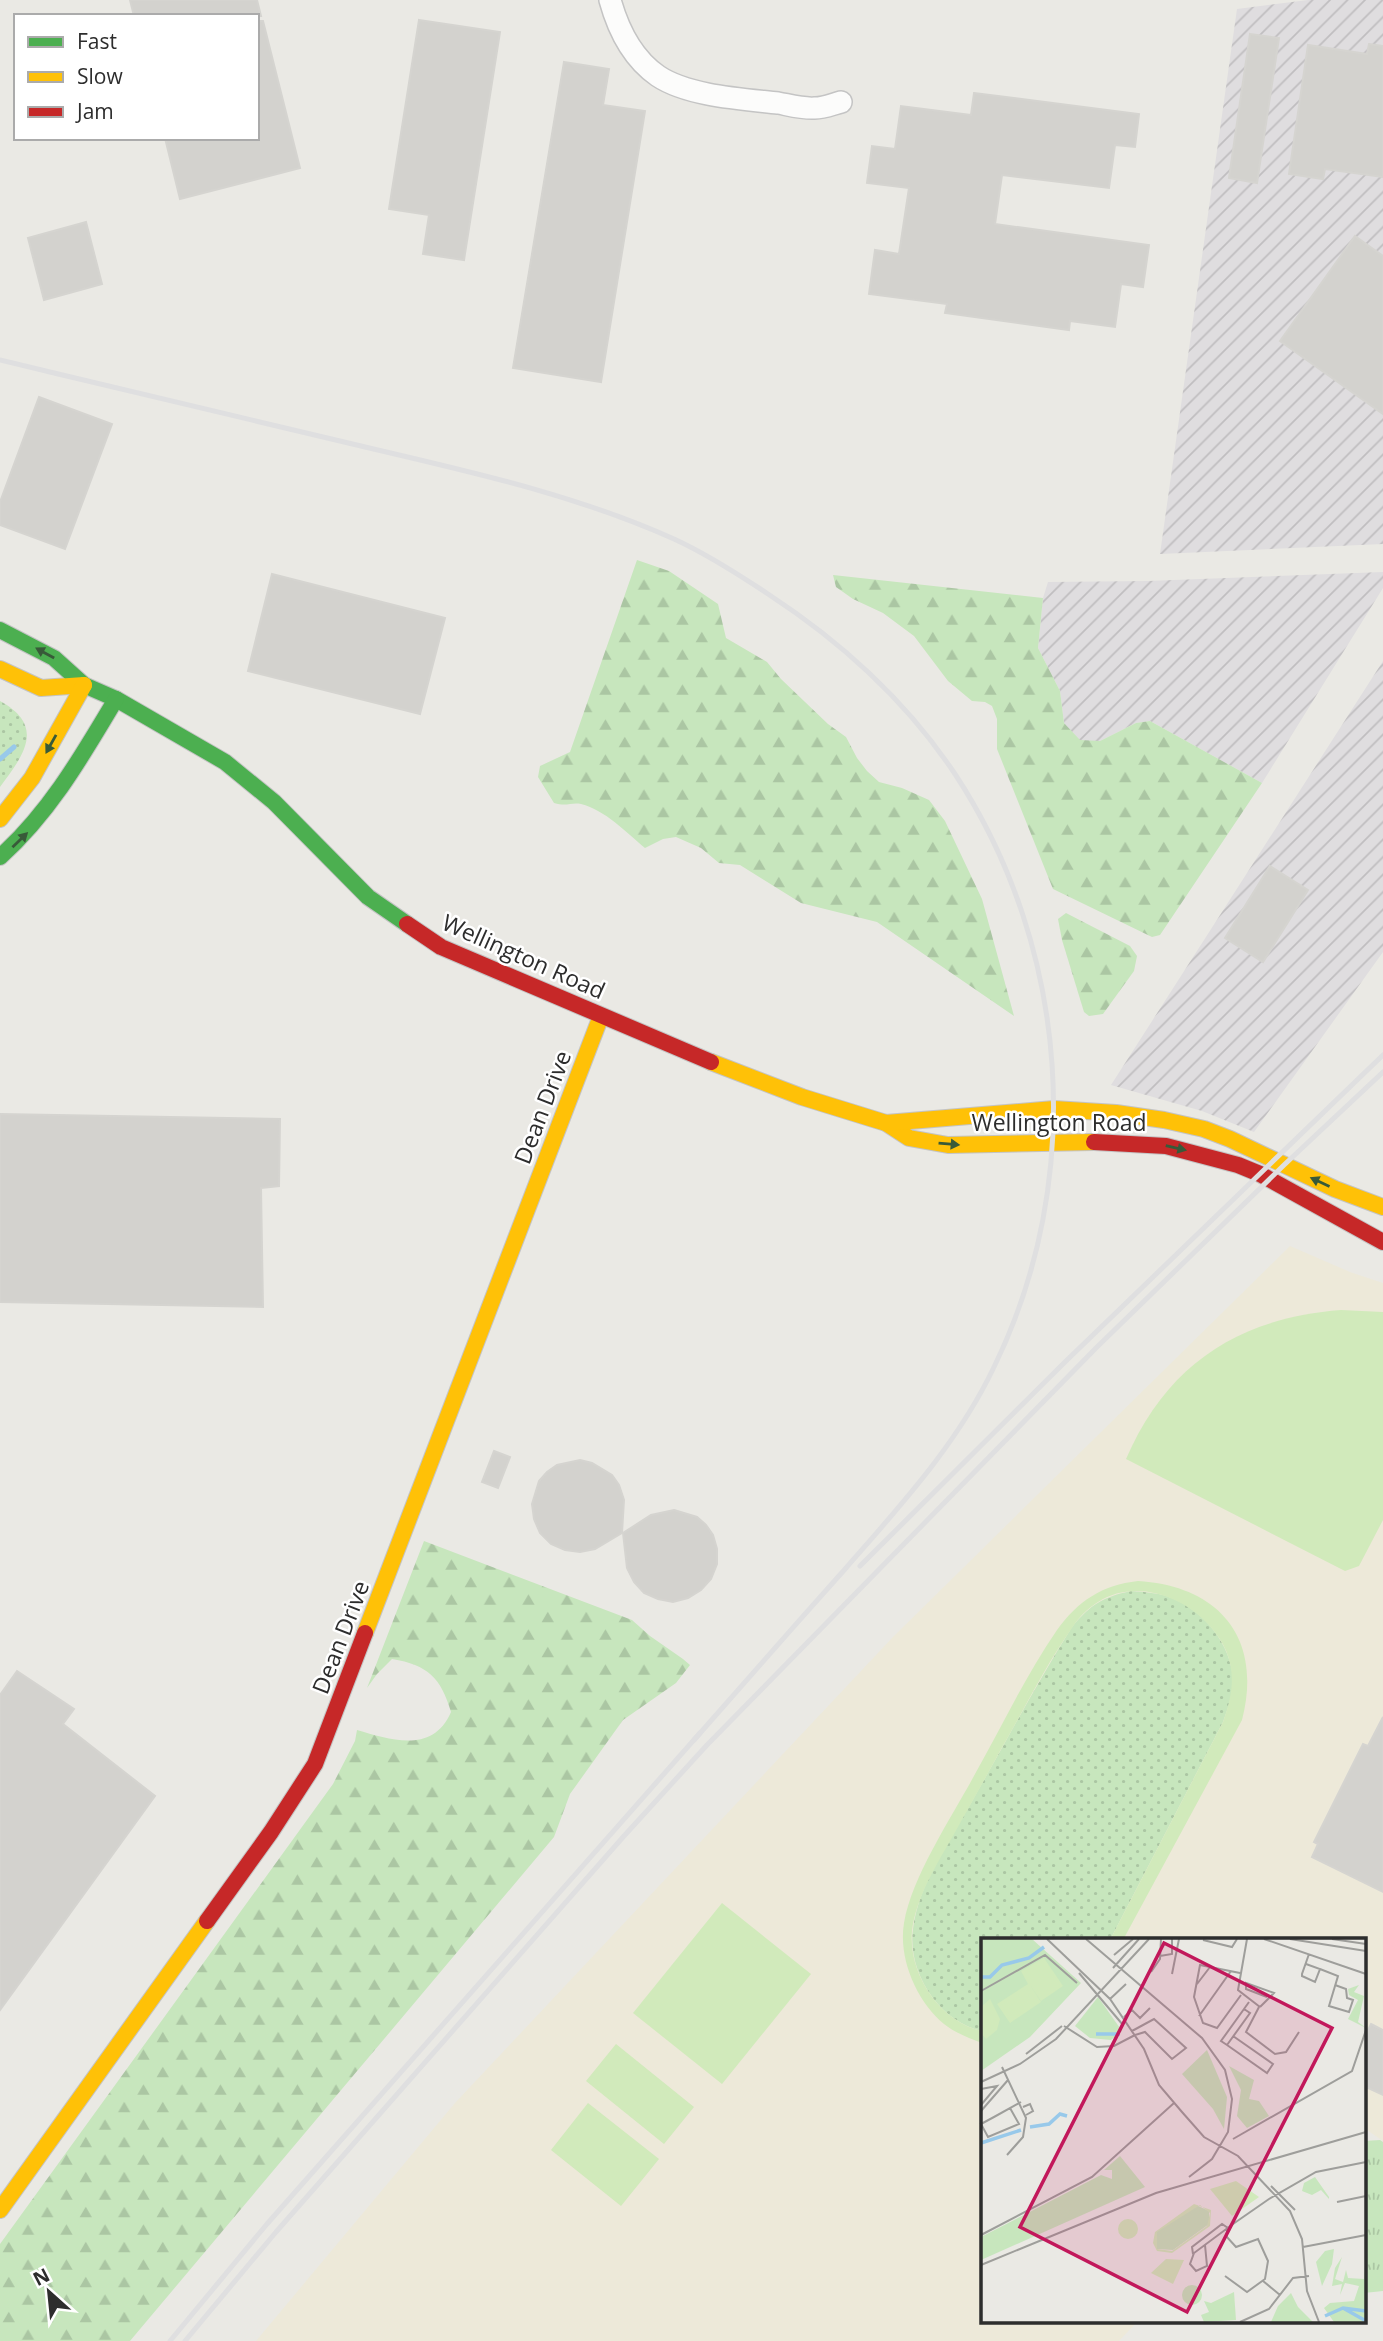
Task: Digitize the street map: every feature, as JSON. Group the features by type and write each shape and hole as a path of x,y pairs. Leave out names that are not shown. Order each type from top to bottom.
{"main road":[{"name":"Wellington Road","path":"0,630 54,658 84,685 116,699 189,740 243,775 368,897 441,947 682,1051 802,1097 886,1123 909,1138 948,1145 1081,1141 1166,1146 1238,1166 1270,1179 1383,1242"},
{"name":"Wellington Road","path":"0,669 41,688 84,685"},
{"path":"0,819 32,778 84,685"},
{"path":"0,857 18,843 58,794 116,699"},
{"name":"Dean Drive","path":"0,2210 271,1832 315,1764 601,1016"},
{"name":"Wellington Road","path":"886,1123 1054,1109 1116,1113 1164,1120 1204,1129 1230,1139 1335,1189 1383,1207"}],"street":[{"path":"610,0 625,40 640,60 659,76 687,88 717,95 814,108 841,102"}],"shaded area":[{"path":"1308,0 1383,0 1383,544 1160,554 1237,9"},
{"path":"1383,572 1383,588 1262,783 1150,721 1136,723 1100,741 1080,741 1064,723 1060,691 1038,648 1043,598 1048,582"},
{"path":"1383,661 1383,952 1254,1132 1202,1111 1111,1085"},
{"path":"1290,1246 1383,1283 1383,2141 1366,2129 1366,1938 981,1938 981,2324 1135,2324 1119,2341 256,2341 455,2103 893,1637"}],"green space":[{"path":"637,560 669,571 718,604 726,638 767,662 828,724 846,737 857,758 879,782 902,788 929,800 945,821 982,899 1014,1016 877,922 801,903 740,865 719,863 701,848 676,837 663,839 645,848 615,822 590,807 554,803 538,777 540,766 570,752"},
{"path":"833,575 1043,598 1038,648 1060,691 1064,723 1080,740 1100,741 1136,723 1150,721 1262,783 1160,935 1152,937 1053,889 997,749 997,719 992,706 985,702 972,701 948,681 914,636 883,613 853,599 836,587"},
{"path":"0,701 23,720 27,731 23,752 0,787"},
{"path":"1066,913 1130,946 1137,956 1134,971 1103,1014 1089,1016 1084,1012 1058,919"},
{"path":"1341,1310 1383,1312 1383,1520 1359,1566 1345,1571 1126,1459 1143,1426 1163,1397 1185,1372 1211,1352 1270,1323"},
{"path":"424,1541 632,1620 690,1665 676,1683 623,1720 570,1794 554,1837 130,2341 0,2341 0,2244 333,1784 355,1741 357,1730 397,1740 422,1739 434,1734 451,1712 437,1682 424,1669 415,1665 392,1659 367,1688"},
{"path":"1138,1581 1167,1585 1192,1593 1212,1606 1229,1622 1240,1642 1246,1665 1247,1691 1242,1720 1124,1938 1111,1938 1223,1722 1231,1695 1231,1670 1224,1647 1208,1624 1171,1598 1142,1591 1112,1595 1094,1604 1077,1621 1044,1673 934,1869 914,1918 912,1947 921,1979 940,2007 953,2018 981,2031 981,2043 957,2033 944,2024 918,1992 904,1951 904,1923 908,1905 934,1847 1057,1630 1073,1611 1092,1596 1125,1583"},
{"path":"1131,1591 1159,1594 1185,1605 1206,1621 1222,1642 1231,1666 1231,1696 1223,1722 1111,1938 981,1938 981,2031 966,2026 940,2006 921,1978 912,1945 916,1911 938,1859 1072,1627 1098,1603"},
{"path":"722,1903 811,1974 722,2084 633,2013"},
{"path":"616,2044 694,2107 664,2144 586,2081"},
{"path":"588,2103 659,2159 621,2206 551,2150"},
{"path":"1366,2141 1383,2142 1383,2291 1366,2293"}],"building":[{"path":"130,0 257,0 261,16 259,14 134,14"},
{"path":"419,20 500,32 464,260 423,254 429,215 389,209"},
{"path":"259,21 263,21 300,168 180,199 165,140 259,140"},
{"path":"1250,34 1279,38 1257,183 1229,178"},
{"path":"1369,44 1383,46 1383,177 1325,169 1323,179 1289,174 1308,45 1367,54"},
{"path":"564,62 609,69 603,105 645,111 601,382 513,368"},
{"path":"974,93 1139,114 1135,147 1115,145 1109,188 1002,175 995,224 1149,245 1143,287 1121,284 1115,327 1070,321 1069,330 945,313 947,304 869,294 875,250 899,254 909,188 867,183 872,146 895,149 901,106 971,115"},
{"path":"86,222 102,284 44,300 28,238"},
{"path":"1355,236 1383,256 1383,414 1280,341"},
{"path":"39,397 112,424 65,549 0,525 0,502"},
{"path":"272,574 445,618 420,714 248,671"},
{"path":"1270,866 1308,890 1263,962 1225,938"},
{"path":"0,1114 280,1119 279,1186 261,1188 263,1307 0,1302"},
{"path":"494,1451 510,1457 498,1488 482,1482"},
{"path":"580,1460 592,1463 612,1475 624,1500 622,1533 595,1549 580,1552 551,1544 540,1533 532,1504 539,1481 547,1472 557,1465"},
{"path":"674,1510 697,1517 706,1525 713,1535 717,1549 717,1564 711,1579 701,1590 688,1598 673,1602 644,1593 634,1582 627,1568 623,1533 651,1515"},
{"path":"17,1671 74,1709 63,1724 155,1796 0,2010 0,1695"},
{"path":"1383,1717 1383,1892 1312,1857 1318,1844 1314,1842 1363,1744 1368,1746"},
{"path":"1371,2024 1383,2030 1383,2095 1366,2087 1366,2034"}],"waterway":[{"path":"0,759 14,747"}],"railway":[{"path":"0,360 520,485 598,509 686,545 734,572 795,612 871,675 916,722 955,774 993,842 1023,914 1042,989 1052,1066 1052,1143 1043,1220 1023,1295 980,1395 946,1447 887,1521 694,1740"},
{"path":"860,1566 1066,1361 1383,1055"},
{"path":"185,2341 276,2232 707,1745 1097,1347 1383,1072"},
{"path":"170,2341 267,2224 700,1733"}],"traffic: fast":[{"path":"0,630 54,658 84,685 116,699 225,762 274,802 368,897 407,924"},
{"path":"0,857 50,802 116,699"}],"traffic: slow":[{"path":"0,669 41,688 84,685"},
{"path":"0,819 32,778 84,685"},
{"path":"365,1633 601,1016"},
{"path":"711,1062 802,1097 886,1123 909,1138 948,1145 1094,1142"},
{"path":"886,1123 1054,1109 1116,1113 1164,1120 1204,1129 1230,1139 1335,1189 1383,1207"},
{"path":"0,2210 207,1921"}],"traffic: jam":[{"path":"407,924 441,947 711,1062"},
{"path":"1094,1142 1166,1146 1238,1165 1260,1174 1383,1242"},
{"path":"207,1921 271,1832 315,1764 365,1633"}]}
